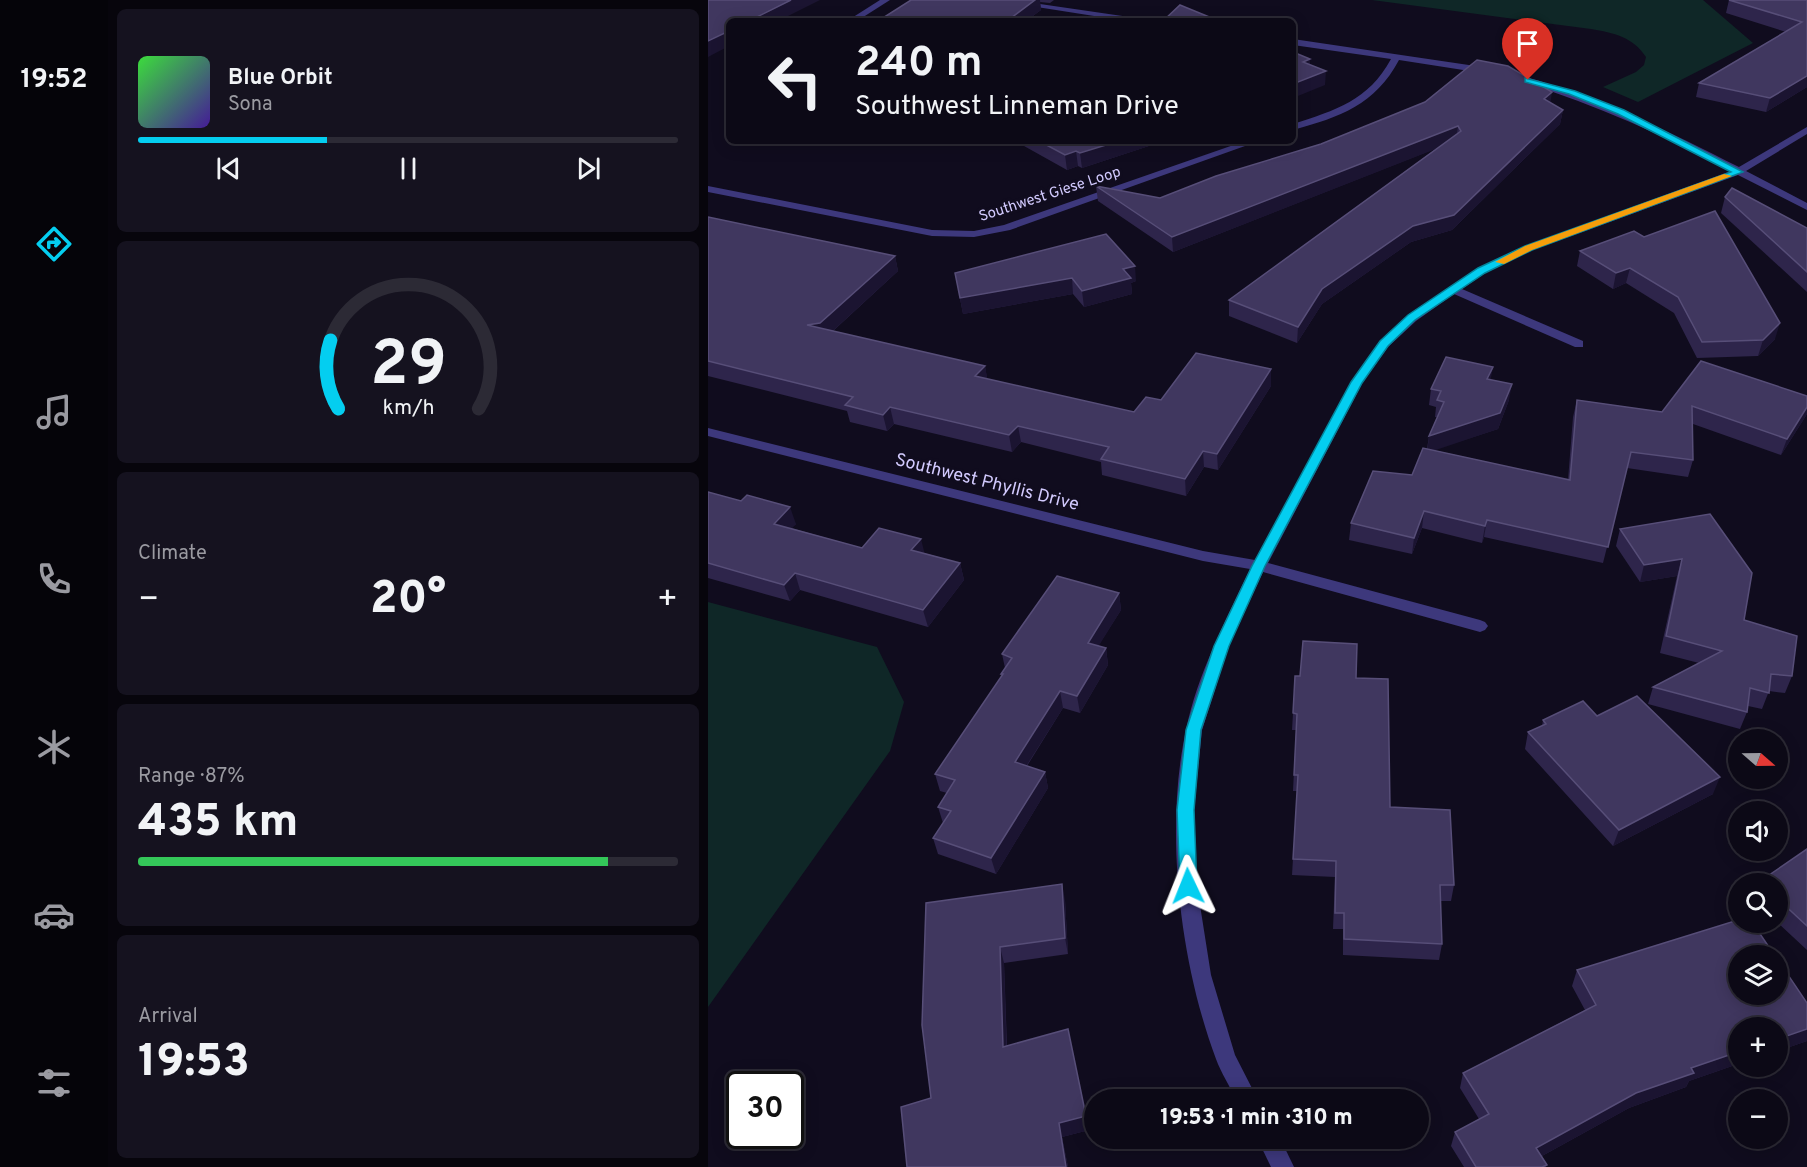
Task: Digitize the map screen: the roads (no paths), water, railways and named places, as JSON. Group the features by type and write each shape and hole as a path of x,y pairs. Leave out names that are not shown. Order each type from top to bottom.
{"street":[{"path":"856,18 886,0"},
{"path":"996,0 1097,18"},
{"path":"1296,42 1504,74 1572,93 1621,112 1807,207"},
{"path":"1296,126 1368,95 1377,87 1396,57"},
{"path":"1242,1089 1226,1058 1201,975 1188,886 1185,810 1194,730 1221,646 1258,566 1356,382 1384,344 1412,318 1481,271 1529,248 1738,172 1807,130"},
{"name":"Southwest Giese Loop","path":"708,189 932,232 974,234 1006,228 1245,144"},
{"path":"1452,289 1579,344"},
{"name":"Southwest Phyllis Drive","path":"708,432 1203,556 1258,566 1480,626"},
{"path":"1274,1149 1283,1167"}]}
